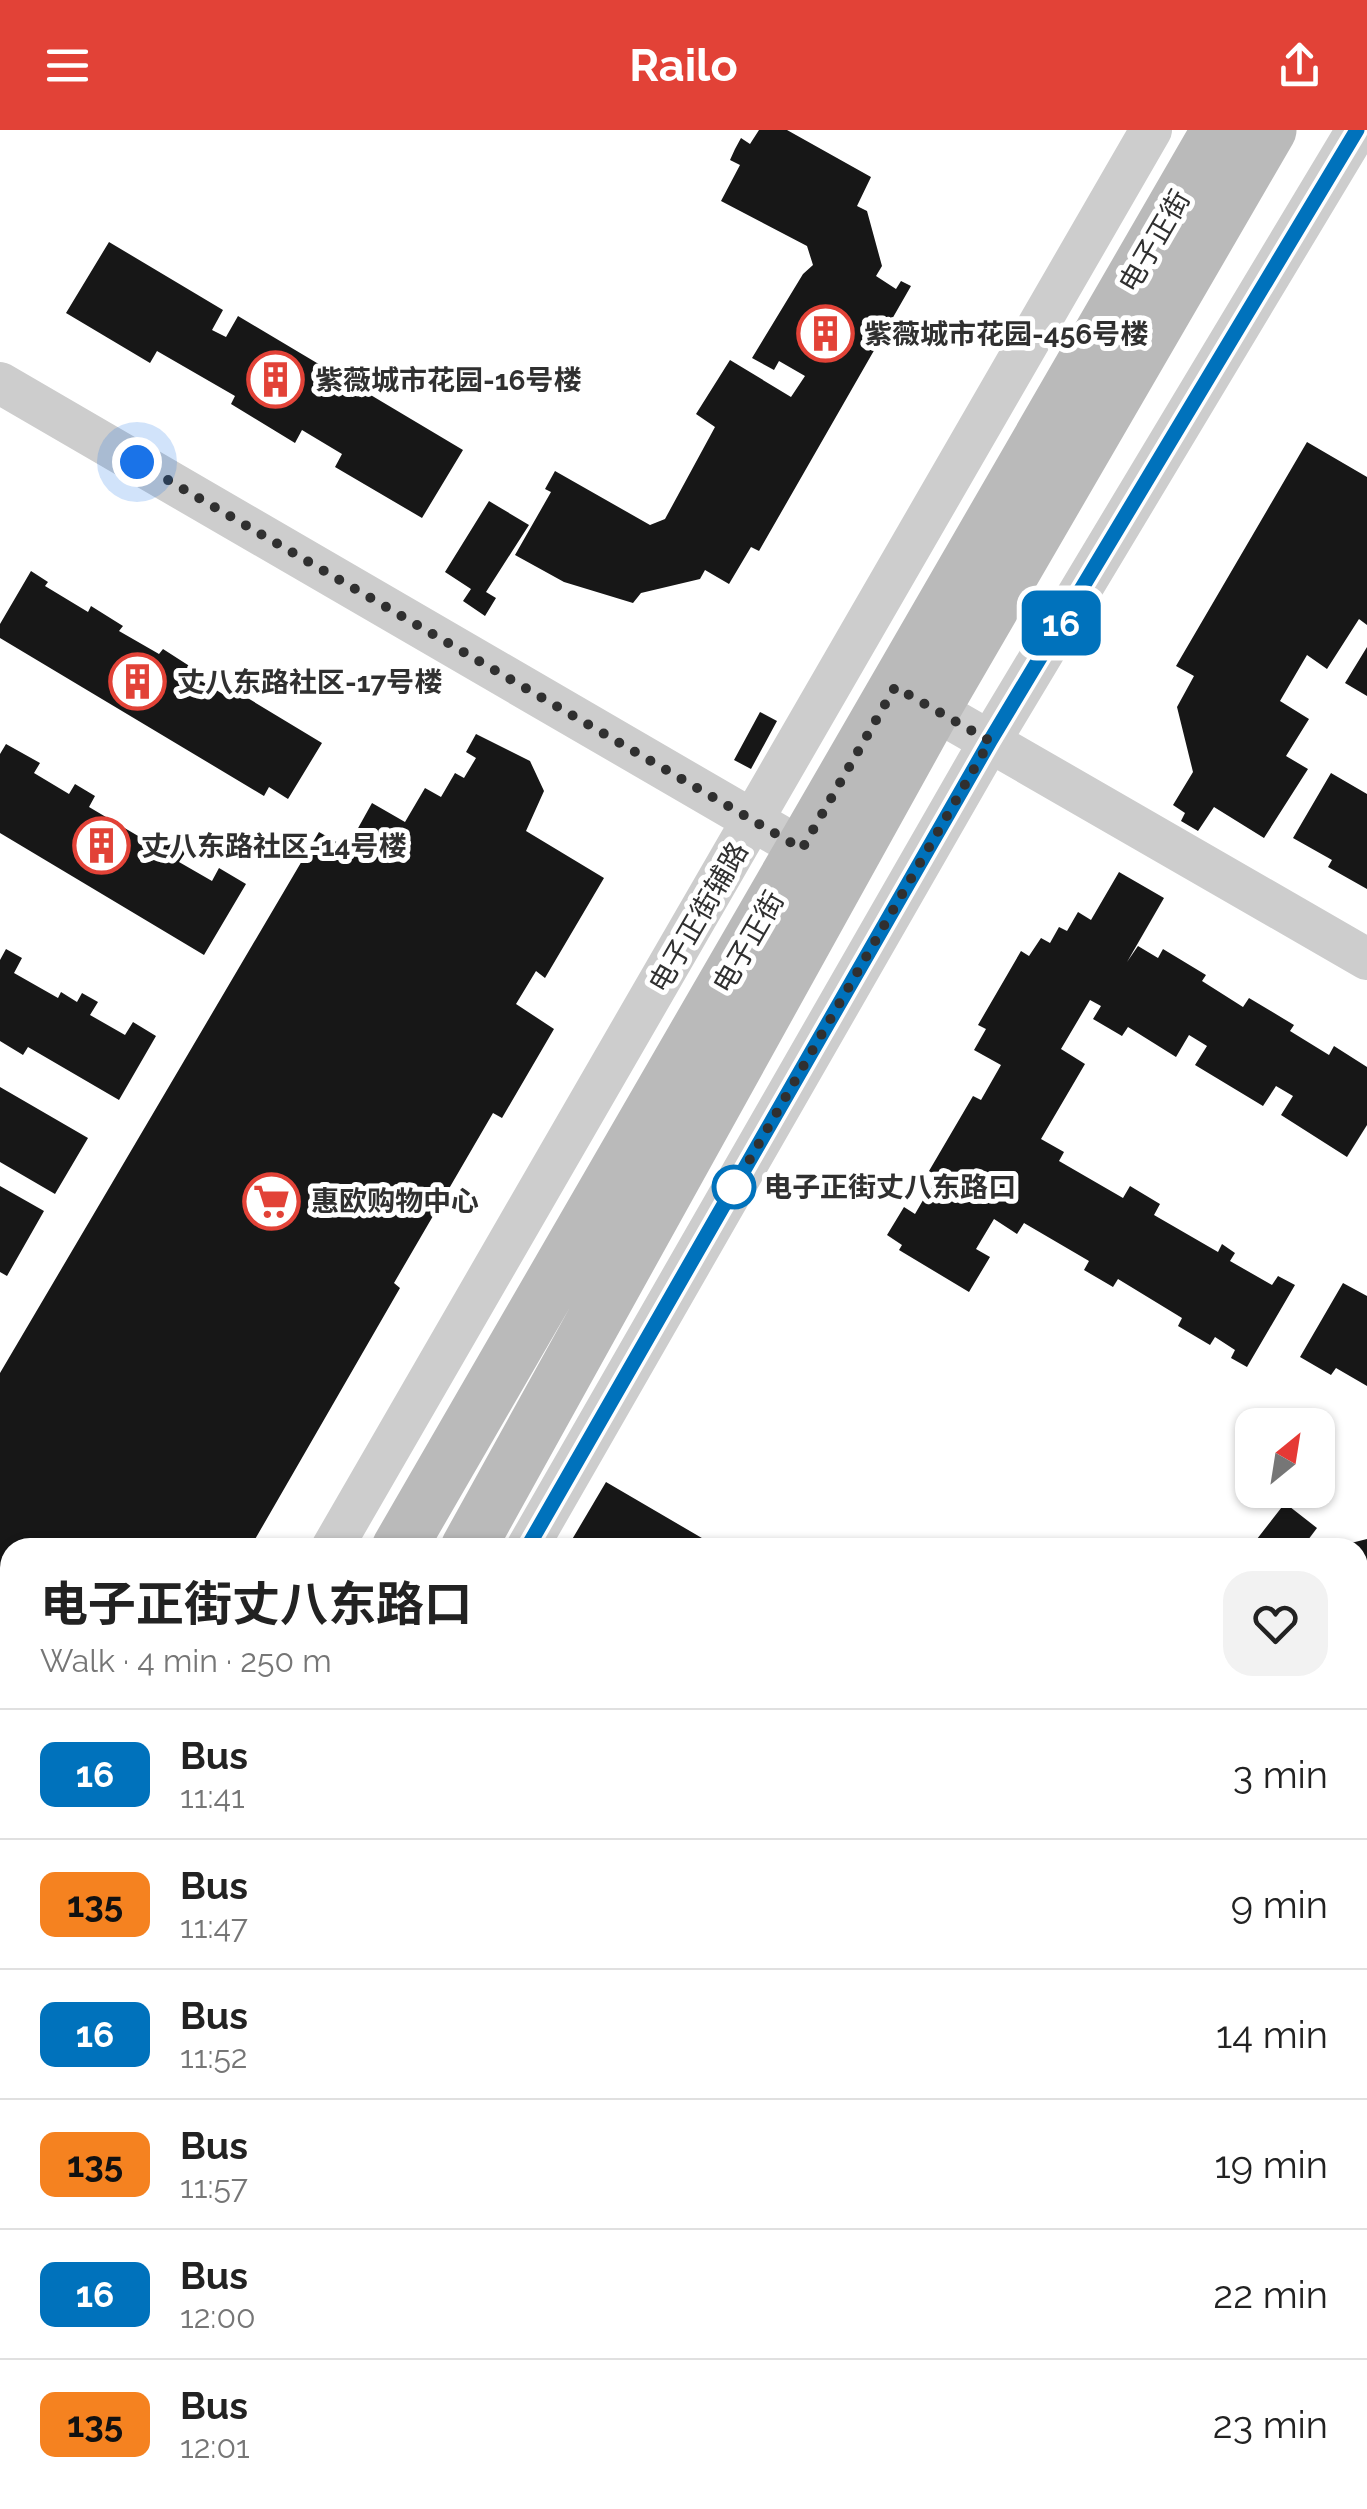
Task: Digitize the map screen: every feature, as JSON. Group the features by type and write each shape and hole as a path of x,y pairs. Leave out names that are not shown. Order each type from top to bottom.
{"main road":[{"name":"电子正街","path":"473,1538 914,698 1219,130"},
{"name":"电子正街","path":"406,1538 802,849 914,698 1270,130"}],"street":[{"name":"电子正街辅路","path":"338,1538 1151,130"},
{"path":"533,1538 990,741 1357,130"},
{"path":"0,383 802,849"},
{"path":"914,698 1367,960"}],"building":[{"name":"紫薇城市花园-456号楼","path":"759,130 787,130 871,177 857,206 867,211 882,266 876,276 896,289 901,281 911,286 759,551 751,547 729,584 705,570 700,579 641,593 633,603 564,582 515,555 551,492 545,489 555,471 650,525 665,519 715,427 696,414 730,360 791,397 805,376 779,361 774,370 752,358 803,274 813,265 807,246 721,201 740,165 730,160 735,149 741,138 750,144"},
{"name":"紫薇城市花园-16号楼","path":"109,242 223,310 212,330 226,337 238,316 463,450 422,518 335,467 342,454 302,430 295,443 231,404 235,396 157,351 150,363 66,313"},
{"path":"1307,442 1367,477 1367,625 1359,619 1327,669 1307,655 1280,701 1309,719 1286,756 1308,769 1264,838 1214,807 1198,831 1181,821 1185,813 1173,805 1193,772 1177,707 1194,676 1176,666"},
{"path":"489,501 529,525 486,592 496,598 485,616 463,601 471,589 445,572"},
{"name":"丈八东路社区-17号楼","path":"31,571 48,582 45,586 88,612 91,606 123,626 119,631 159,654 163,649 191,667 188,673 231,699 236,691 322,743 288,799 269,787 264,796 0,638 0,624"},
{"path":"1367,647 1367,696 1345,683"},
{"path":"760,712 777,721 751,769 734,760"},
{"name":"惠欧购物中心","path":"476,734 530,761 544,791 526,831 604,878 545,978 536,971 516,1004 554,1029 502,1118 493,1113 394,1283 400,1288 256,1538 0,1538 0,1373 319,832 347,848 372,803 405,822 425,788 441,797 455,773 464,778 476,758 466,752"},
{"name":"丈八东路社区-14号楼","path":"6,744 40,763 34,773 69,794 75,784 95,796 89,807 150,843 157,831 187,850 179,862 212,881 219,868 246,884 204,955 0,833 0,754"},
{"path":"1331,773 1367,794 1367,889 1328,867 1332,860 1293,838"},
{"path":"1119,872 1164,898 1127,962 1138,946 1158,958 1163,949 1206,975 1202,981 1243,1007 1249,998 1294,1025 1290,1031 1329,1055 1334,1046 1367,1067 1367,1125 1347,1157 1281,1115 1293,1096 1276,1086 1263,1106 1195,1065 1207,1046 1189,1035 1176,1057 1128,1027 1122,1036 1093,1019 1101,1006 1090,1000 1061,1049 1085,1064 1041,1139 1064,1152 1059,1161 1123,1198 1130,1186 1160,1204 1154,1215 1218,1252 1222,1244 1235,1253 1230,1261 1272,1285 1278,1276 1295,1285 1247,1367 1231,1358 1235,1350 1215,1337 1210,1345 1178,1326 1182,1318 1118,1279 1113,1287 1084,1270 1089,1261 1024,1223 1017,1234 994,1219 976,1249 990,1257 969,1292 899,1250 902,1245 887,1235 904,1207 915,1214 937,1176 929,1171 973,1096 981,1100 1001,1065 974,1050 986,1029 978,1025 1021,951 1029,956 1041,938 1050,943 1059,927 1067,931 1078,912 1091,920"},
{"path":"6,949 22,958 14,973 58,998 61,992 77,1002 82,993 98,1002 90,1015 125,1035 133,1022 156,1036 119,1100 28,1047 23,1055 0,1041 0,960"},
{"path":"0,1087 88,1138 55,1194 0,1162"},
{"path":"0,1186 44,1211 7,1276 0,1272"},
{"path":"1343,1283 1367,1296 1367,1386 1336,1368 1331,1375 1300,1357"},
{"path":"606,1482 702,1538 573,1538"},
{"path":"1281,1508 1291,1508 1317,1528 1310,1538 1258,1538"}],"bus line":[{"name":"16","path":"533,1538 990,741 1357,130"}],"place":[{"name":"紫薇城市花园-456号楼","path":"825,334"},
{"name":"紫薇城市花园-16号楼","path":"276,380"},
{"name":"丈八东路社区-17号楼","path":"138,682"},
{"name":"丈八东路社区-14号楼","path":"102,846"},
{"name":"电子正街丈八东路口","path":"734,1187"},
{"name":"惠欧购物中心","path":"272,1201"}],"route":[{"path":"137,462 802,849 895,687 990,741 734,1187"}]}
